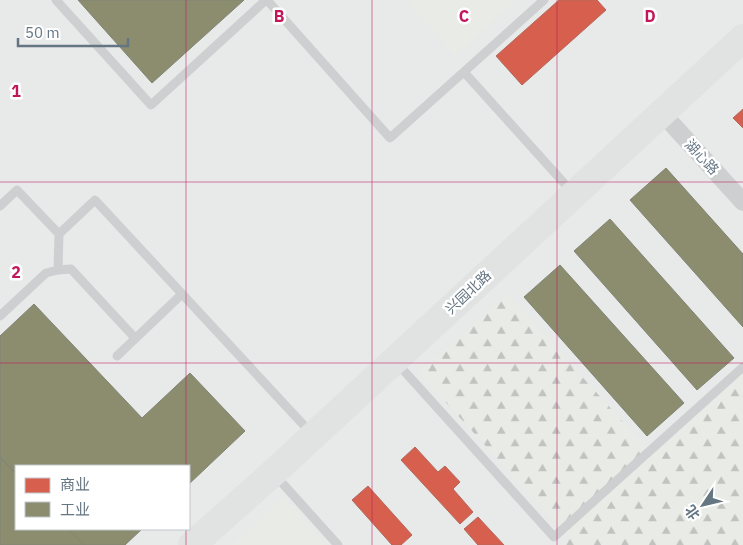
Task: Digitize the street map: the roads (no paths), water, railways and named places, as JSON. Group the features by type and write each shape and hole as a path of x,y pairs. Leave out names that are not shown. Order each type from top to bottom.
{"main road":[{"name":"兴园北路","path":"192,545 273,473 743,38"}],"street":[{"name":"湖心路","path":"662,113 743,202"}],"lane":[{"path":"56,0 150,105 266,0 390,138 544,0"},
{"path":"464,72 574,194"},
{"path":"0,206 17,190 59,234"},
{"path":"58,270 59,234 95,200 313,435"},
{"path":"0,316 46,273 58,270 71,270 135,338"},
{"path":"117,356 182,294"},
{"path":"395,360 554,537 743,367"},
{"path":"273,473 338,545"}]}
